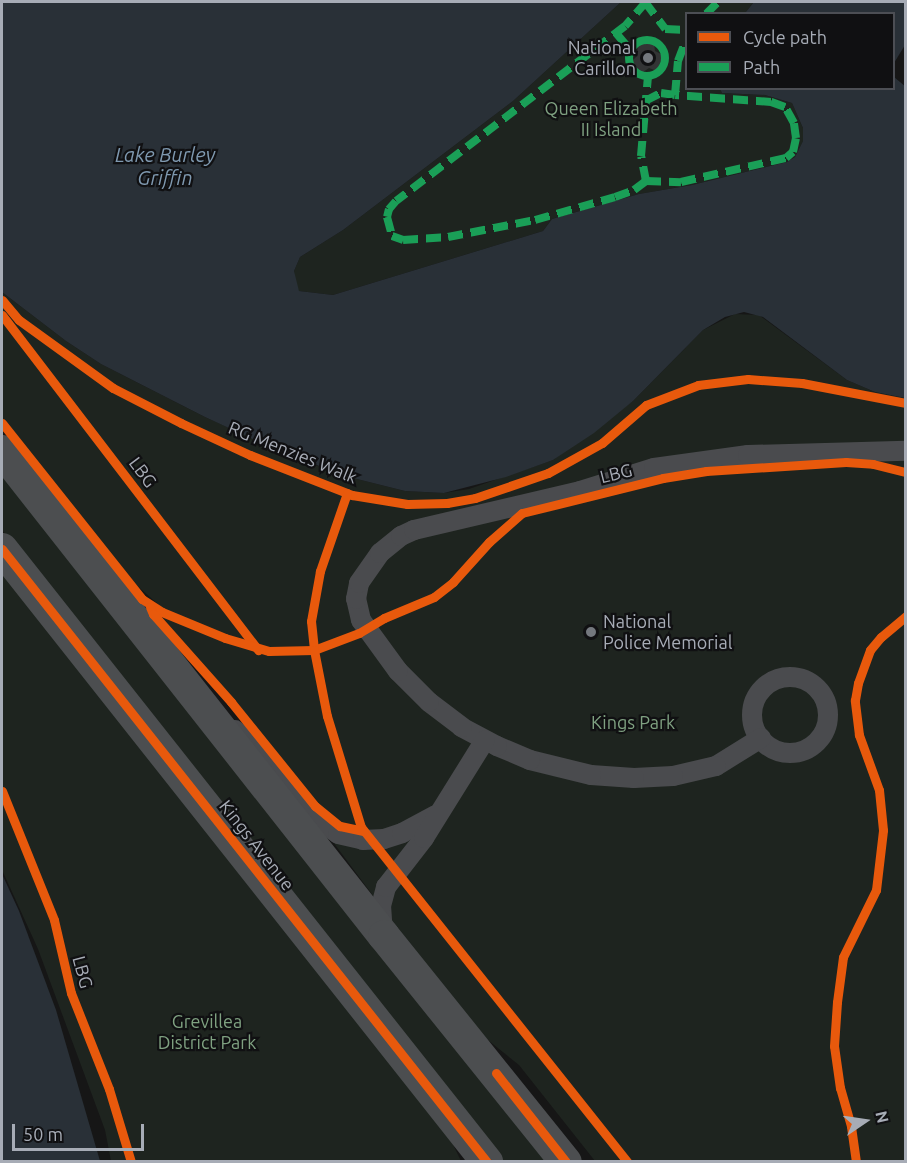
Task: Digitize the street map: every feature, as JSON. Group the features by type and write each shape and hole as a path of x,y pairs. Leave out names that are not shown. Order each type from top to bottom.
{"main road":[{"path":"2,451 384,936 567,1161"},
{"name":"Kings Avenue","path":"2,549 487,1161"}],"street":[{"path":"761,738 726,761 705,770 673,776 639,778 591,775 525,758 485,740 449,718 413,687 380,649 360,616 356,599 361,579 376,558 401,536 421,527 580,491 609,480 675,464 793,453 906,451"},
{"path":"202,707 252,743 314,817 338,834 363,840 384,839 402,833 436,815"},
{"path":"384,936 381,906 385,890 424,838 436,815 459,785 485,740"}],"green space":[{"name":"Queen Elizabeth II Island","path":"621,2 754,2 746,12 685,12 685,90 720,90 722,93 765,95 792,103 803,128 803,141 795,157 787,162 692,185 639,194 552,219 543,231 333,295 299,291 295,284 294,271 300,257 343,230 513,101"},
{"name":"Kings Park","path":"2,292 66,341 101,364 205,417 298,459 353,478 405,491 444,493 469,489 553,460 633,401 703,330 735,314 759,315 847,380 875,392 905,398 905,1161 631,1161 367,829 343,824 314,803 227,693 156,614 160,606 133,582 2,418"},
{"path":"2,466 548,1161 502,1161 2,530"},
{"name":"Grevillea District Park","path":"2,565 448,1134 461,1161 111,1161 105,1130 38,949 2,870"},
{"path":"333,842 370,845 389,868 374,897"},
{"path":"396,878 622,1161 595,1161 519,1065 478,1032 388,918"}],"water":[{"name":"Lake Burley Griffin","path":"2,2 621,2 513,101 343,230 300,257 294,271 299,291 333,295 543,231 552,219 639,194 692,185 787,162 795,157 803,141 803,128 792,103 765,95 722,93 720,90 895,90 895,78 906,87 905,398 875,392 847,380 763,317 744,312 725,317 703,330 633,401 594,433 553,460 506,477 444,493 405,491 353,478 283,453 205,417 101,364 66,341 2,292"},
{"path":"754,2 905,2 905,45 895,61 895,12 746,12"},
{"path":"2,874 19,911 56,1010 100,1161 2,1161"}],"building":[{"name":"National Carillon","path":"654,43 655,51 663,55 657,71 649,68 640,74 632,61 638,55 637,45"}],"marked path":[{"path":"645,2 665,29 685,30"},
{"path":"646,2 625,26 396,201 389,209 387,217 392,236 403,240 448,237 535,220 615,197 634,190 646,181 681,182 786,158 793,152 796,138 794,123 785,107 771,102 675,95 678,61 685,43"},
{"path":"708,12 718,2"},
{"path":"616,33 631,51"},
{"path":"647,40 660,45 665,58 660,71 647,76 634,71 629,58 634,45 647,40"},
{"path":"646,181 641,156 648,76"},
{"path":"645,101 661,93 675,95"}],"cycle path":[{"name":"RG Menzies Walk","path":"2,300 19,320 113,388 181,423 250,455 352,495 407,504 447,503 475,498 548,473 602,443 646,405 698,385 748,379 802,383 906,403"},
{"name":"LBG","path":"2,315 258,650"},
{"name":"LBG","path":"2,423 142,599 162,612 225,638 269,651 314,650 359,633 384,618 434,597 453,582 489,542 522,513 663,478 706,471 846,462 873,464 906,472"},
{"name":"RG Menzies Walk","path":"347,493 320,571 311,621 314,650 327,716 361,827 627,1162"},
{"path":"2,549 487,1162"},
{"path":"150,607 153,614 231,702 315,806 340,826 363,831"},
{"path":"856,1162 851,1126 840,1088 834,1046 837,1002 843,957 876,890 883,830 879,790 859,735 855,700 858,683 870,650 881,637 906,616"},
{"name":"LBG","path":"2,791 54,920 71,993 109,1089 131,1162"},
{"path":"496,1073 566,1162"}],"place":[{"name":"National Carillon","path":"648,58"},
{"name":"National Police Memorial","path":"591,632"}]}
